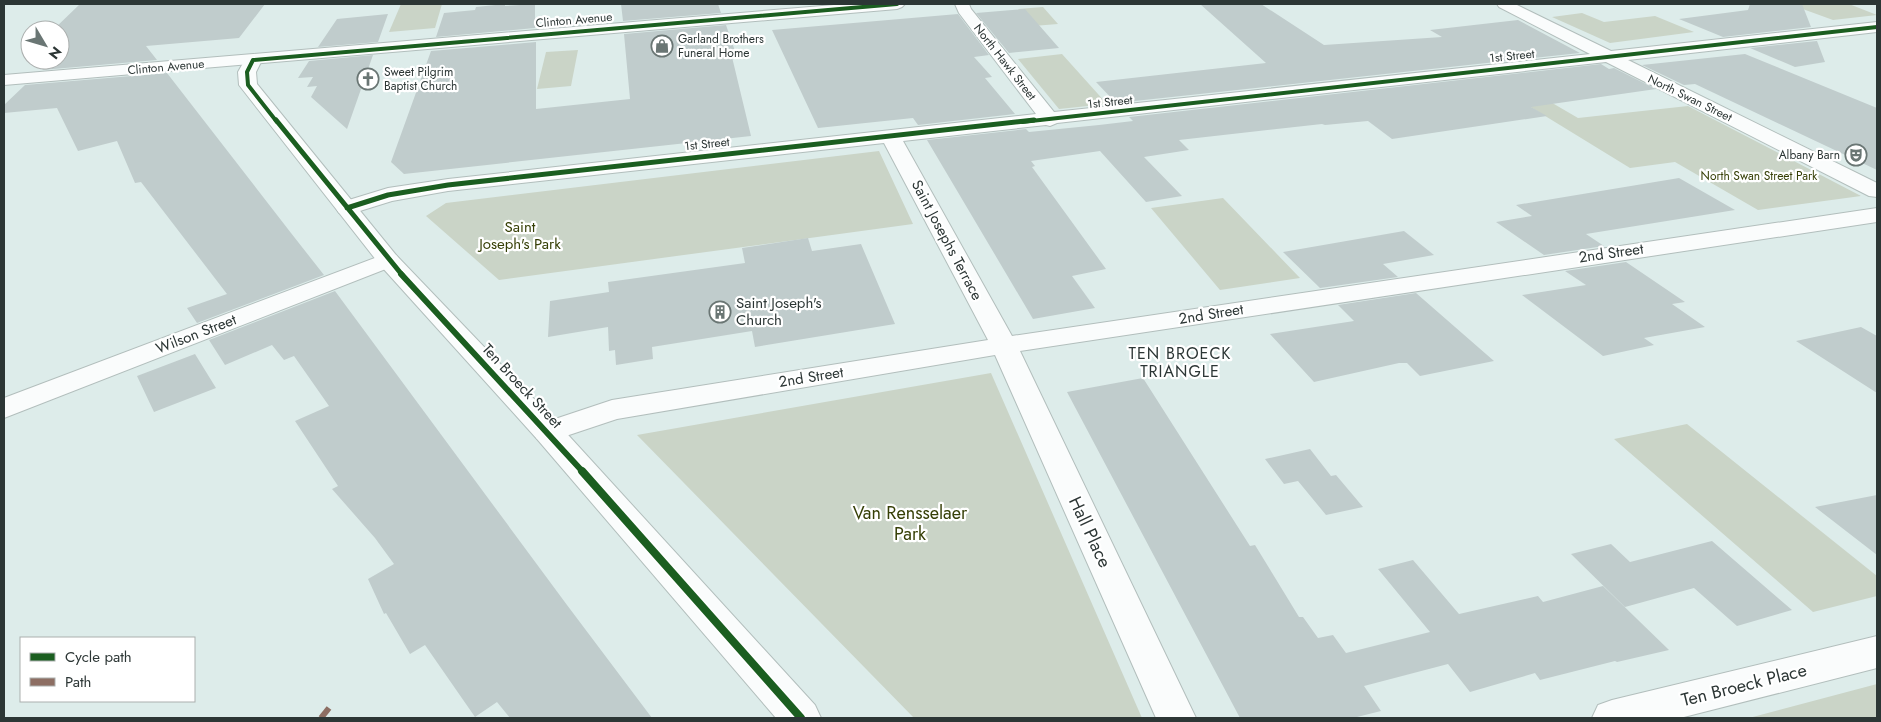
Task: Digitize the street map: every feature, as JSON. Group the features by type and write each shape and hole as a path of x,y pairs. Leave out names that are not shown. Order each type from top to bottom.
{"street":[{"name":"Clinton Avenue","path":"4,80 897,4"},
{"name":"North Hawk Street","path":"962,4 964,10 1050,120"},
{"name":"North Swan Street","path":"1504,4 1877,191"},
{"name":"1st Street","path":"347,208 388,195 448,185 890,135 1050,120 1877,27"},
{"name":"Ten Broeck Street","path":"253,60 248,72 248,85 388,260 548,432 801,718"},
{"name":"Saint Josephs Terrace","path":"890,135 1004,345"},
{"name":"2nd Street","path":"548,432 612,410 1004,345 1877,215"},
{"name":"Wilson Street","path":"4,409 388,260"},
{"name":"Hall Place","path":"1004,345 1176,718"},
{"name":"Ten Broeck Place","path":"1612,718 1877,652"}],"green space":[{"path":"401,4 442,4 435,28 389,32"},
{"path":"1789,4 1849,4 1877,15 1833,20"},
{"path":"1043,7 1058,24 1033,26 1018,9"},
{"path":"1582,13 1604,22 1655,16 1694,32 1610,43 1552,17"},
{"path":"578,50 571,86 537,89 546,52"},
{"path":"1062,54 1107,104 1059,109 1018,59"},
{"name":"North Swan Street Park","path":"1513,80 1578,118 1688,106 1861,196 1758,210 1675,162 1630,168 1490,82"},
{"name":"Saint Joseph's Park","path":"879,151 913,224 499,280 426,216 446,203"},
{"path":"1223,198 1300,278 1220,290 1151,208"},
{"name":"Van Rensselaer Park","path":"991,373 1142,718 914,718 637,435"},
{"path":"1687,424 1877,576 1877,596 1813,612 1614,439"},
{"path":"1877,684 1877,718 1749,718"}],"building":[{"path":"80,4 265,4 239,38 146,46 157,60 70,68 70,20 63,20"},
{"path":"505,4 505,6 535,4 535,28 436,37 444,13 475,10 476,7"},
{"path":"621,4 718,4 721,13 623,21"},
{"path":"1200,4 1261,4 1324,45 1442,37 1430,30 1518,20 1580,53 1116,103 1096,82 1266,63"},
{"path":"1750,4 1802,4 1811,27 1723,37 1679,19 1748,10"},
{"path":"1025,9 1059,48 1009,53 976,13"},
{"path":"388,14 378,42 318,47 337,19"},
{"path":"958,14 989,55 974,57 992,77 985,78 1015,114 918,125 913,118 818,128 772,30"},
{"path":"726,25 737,57 732,57 751,136 404,174 391,162 431,51 536,42 536,109 630,99 624,34"},
{"path":"1817,41 1825,62 1795,67 1750,48"},
{"path":"1745,54 1877,108 1877,170 1695,84 1684,85 1642,65"},
{"path":"373,55 347,129 311,97 317,86 307,87 313,77 298,78 309,61"},
{"path":"1601,64 1609,69 1614,68 1656,89 1531,107 1547,116 1392,139 1368,121 1322,124 1179,140 1189,150 1144,157 1182,196 1146,202 1100,151 1031,161 1035,166 1032,167 1106,269 1072,276 1095,308 1033,319 927,140 1026,129 1029,132 1099,125 1133,121 1129,117"},
{"path":"167,73 324,275 197,323 187,308 227,294 141,182 135,183 117,141 78,151 57,108 4,113 4,105 25,85"},
{"path":"1679,178 1735,210 1586,234 1604,246 1544,255 1496,222 1532,216 1516,205"},
{"path":"1404,231 1434,255 1383,264 1398,277 1320,288 1283,252"},
{"name":"Saint Joseph's Church","path":"808,238 812,251 861,244 895,324 755,347 752,331 652,347 653,359 616,365 615,350 609,351 608,327 548,337 550,301 609,292 608,282 745,263 742,248"},
{"path":"1626,262 1685,302 1672,304 1705,327 1644,338 1654,345 1603,356 1522,295 1586,285 1565,271"},
{"path":"335,291 652,718 510,718 497,702 475,717 425,645 410,654 386,613 384,614 368,579 394,564 375,538 332,489 338,486 295,421 329,406 294,356 284,360 272,345 225,365 209,340"},
{"path":"1416,293 1494,361 1420,376 1407,363 1399,363 1314,382 1270,334 1354,321 1338,305"},
{"path":"1861,327 1877,336 1877,393 1796,341"},
{"path":"195,354 216,388 154,412 137,376"},
{"path":"1143,378 1250,546 1255,545 1299,617 1303,617 1318,638 1333,635 1346,653 1430,632 1378,569 1413,560 1459,614 1538,596 1543,602 1603,586 1669,650 1615,661 1540,680 1535,673 1470,692 1448,664 1364,686 1381,711 1353,718 1240,718 1067,392"},
{"path":"1310,449 1331,476 1336,475 1363,507 1326,515 1298,481 1284,484 1265,459"},
{"path":"1877,495 1877,555 1815,507"},
{"path":"1712,541 1792,610 1737,626 1694,588 1625,607 1571,554 1611,544 1630,562"}],"marked path":[{"path":"321,718 329,708"}],"cycle path":[{"path":"801,718 548,432 388,260 248,85 247,72 253,60 897,4"},
{"path":"347,208 388,195 448,185 1877,27"}],"place":[{"name":"Garland Brothers Funeral Home","path":"662,46"},
{"name":"Sweet Pilgrim Baptist Church","path":"368,79"},
{"name":"Albany Barn","path":"1856,155"},
{"name":"Saint Joseph's Church","path":"720,312"}],"district":[{"name":"TEN BROECK TRIANGLE","path":"1180,362"}]}
